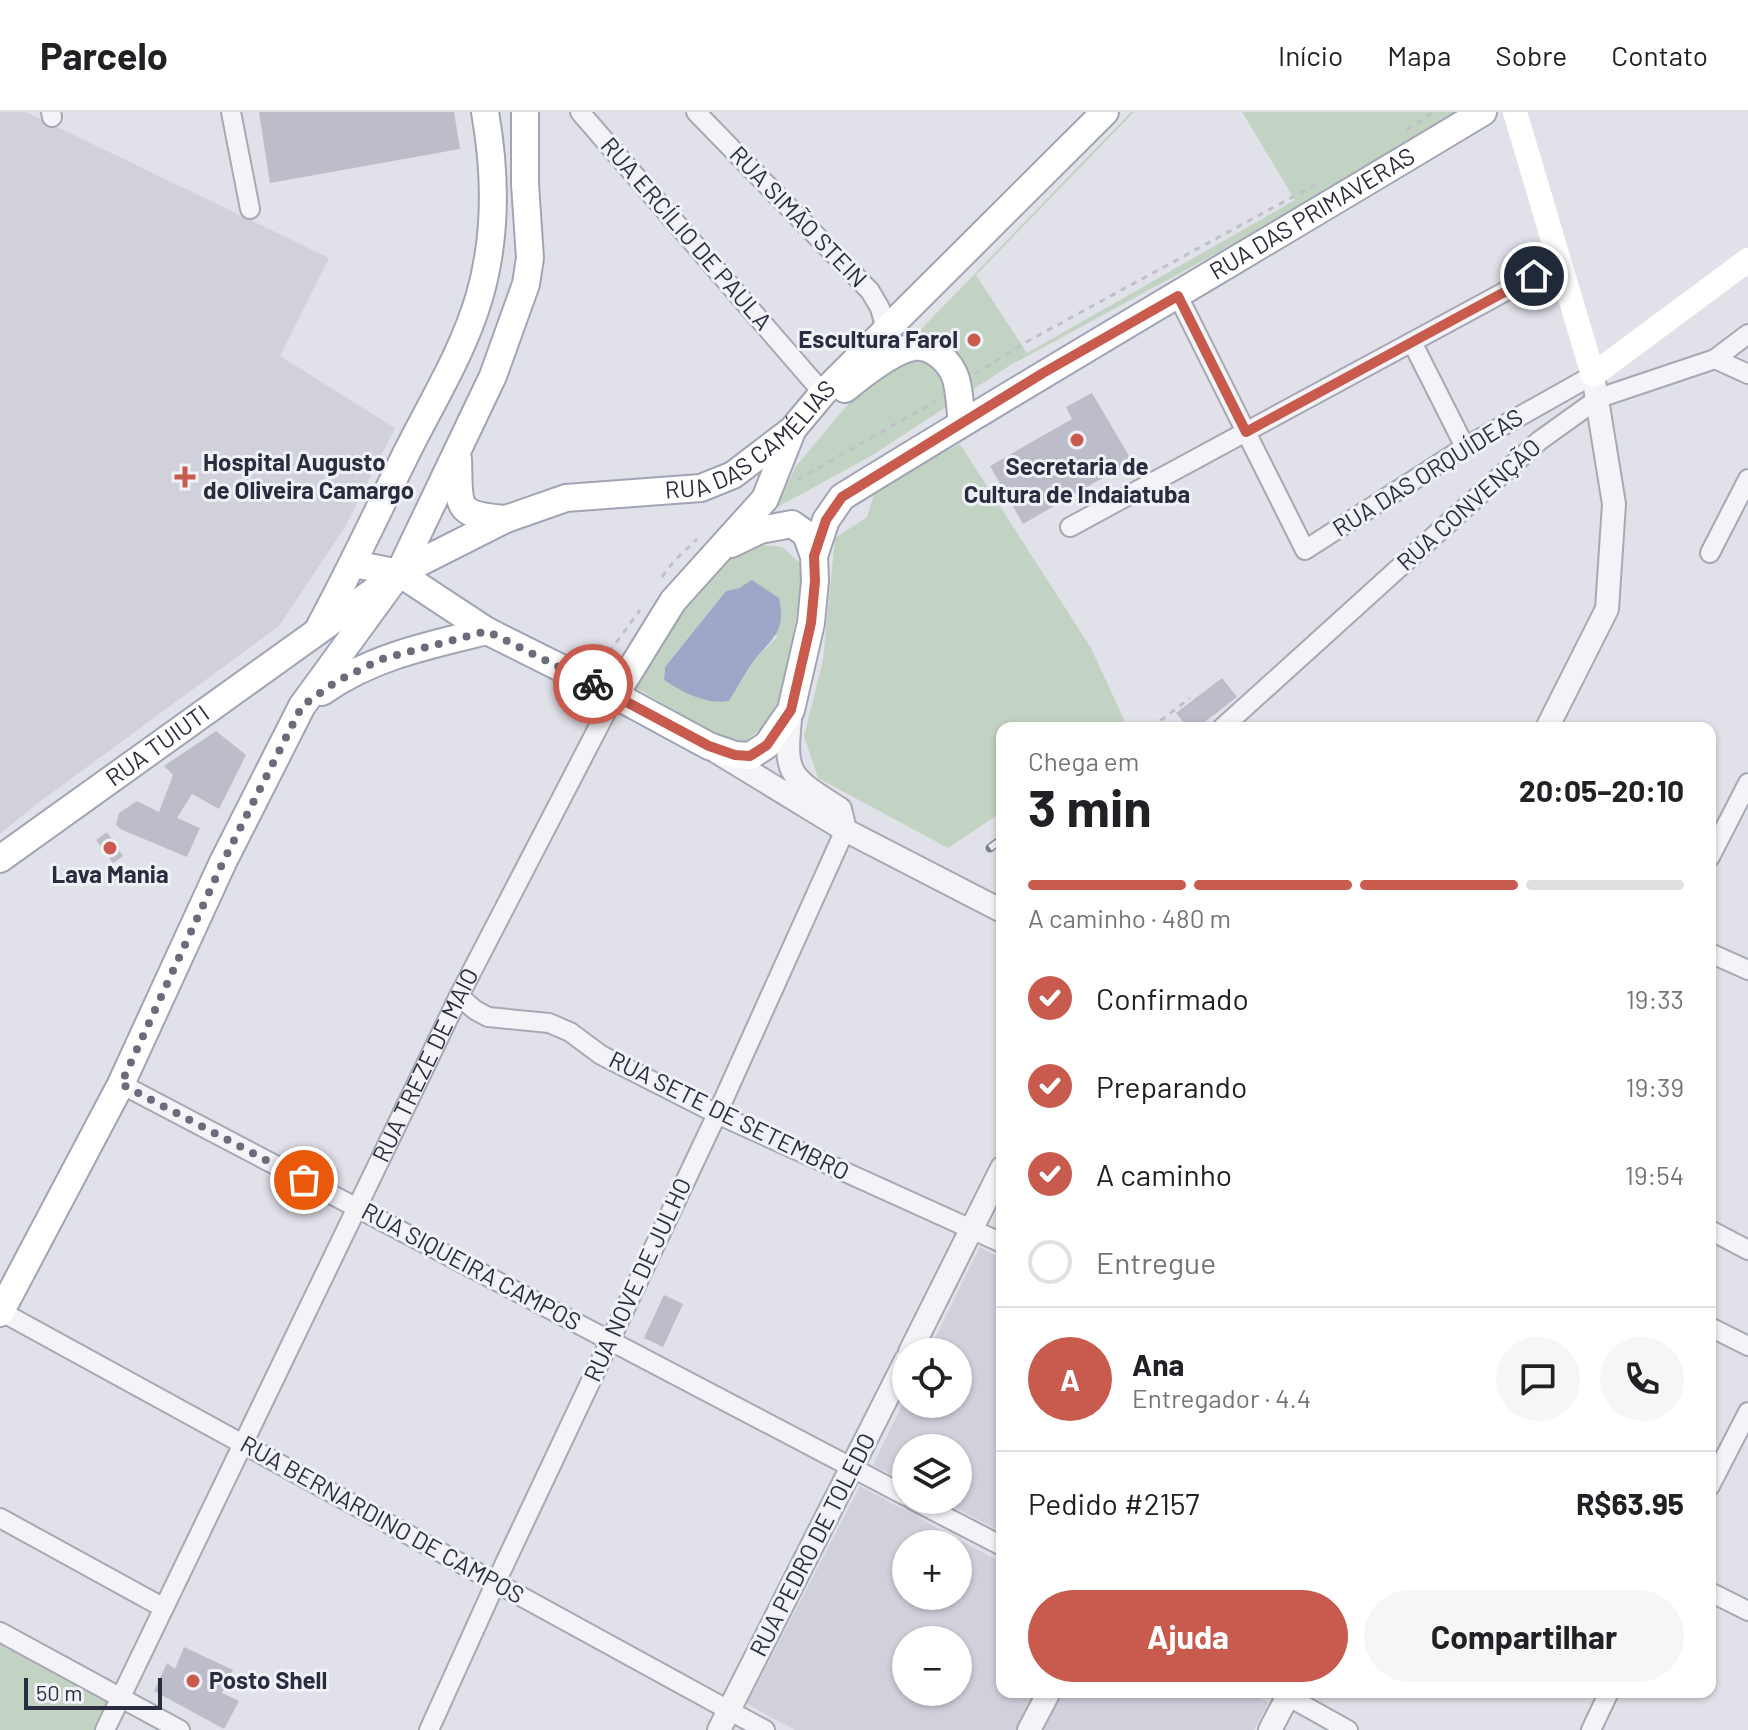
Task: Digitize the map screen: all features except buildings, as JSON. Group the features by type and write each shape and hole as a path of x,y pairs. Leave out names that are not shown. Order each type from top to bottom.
{"main road":[{"path":"316,633 354,564 457,353 479,299 491,238 494,202 492,156 485,112"},
{"path":"515,112 525,184"},
{"path":"0,1311 121,1084 223,862 302,706 399,573 493,376 526,284 530,258 525,184 525,112"},
{"name":"RUA DAS CAMÉLIAS","path":"316,633 399,573 506,519 566,498 701,488 733,475 792,430 823,393 1105,112"},
{"name":"RUA DAS PRIMAVERAS","path":"791,710 811,623 814,556 826,520 842,497 1483,112"},
{"path":"1515,112 1596,386 1748,260"},
{"path":"792,430 866,373 914,347 927,348 942,357 951,369 956,381 962,423"},
{"name":"RUA TREZE DE MAIO","path":"615,695 673,601 765,499 792,430"},
{"path":"458,452 458,498 465,511 480,517 506,519"},
{"path":"716,553 760,530 792,524 806,534 814,556"},
{"path":"354,564 399,573 487,631 709,746 735,755 750,756 767,745 791,710"},
{"path":"302,706 337,681 382,659 487,631"},
{"name":"RUA TUIUTI","path":"0,859 316,633"}],"street":[{"path":"231,112 250,209"},
{"name":"RUA ERCÍLIO DE PAULA","path":"580,112 823,393"},
{"name":"RUA SIMÃO STEIN","path":"696,112 870,291 880,308 886,330"},
{"path":"1070,527 1558,263"},
{"path":"1178,296 1246,432"},
{"name":"RUA CONVENÇÃO","path":"1229,722 1596,386 1715,359 1748,334"},
{"path":"1412,342 1465,447"},
{"path":"1715,359 1748,374"},
{"path":"1550,722 1607,609 1614,504 1596,386"},
{"name":"RUA DAS ORQUÍDEAS","path":"1246,432 1305,550 1465,447 1596,386"},
{"path":"1710,553 1748,479"},
{"name":"RUA TREZE DE MAIO","path":"105,1730 459,996 615,695"},
{"name":"RUA DAS PRIMAVERAS","path":"791,710 786,752 791,768 800,784 840,809 845,830"},
{"path":"709,746 845,830 996,908"},
{"path":"1716,845 1748,783"},
{"name":"RUA NOVE DE JULHO","path":"429,1730 717,1114 845,830"},
{"path":"1716,956 1748,970"},
{"name":"RUA SETE DE SETEMBRO","path":"459,996 488,1017 549,1023 570,1032 601,1055 717,1114 996,1240"},
{"name":"RUA SIQUEIRA CAMPOS","path":"121,1084 892,1489"},
{"path":"917,1338 996,1180"},
{"path":"1716,1233 1748,1250"},
{"name":"RUA BERNARDINO DE CAMPOS","path":"0,1311 496,1582 724,1720 765,1730"},
{"path":"1716,1330 1748,1346"},
{"name":"RUA PEDRO DE TOLEDO","path":"724,1720 892,1388"},
{"path":"1716,1474 1748,1412"},
{"path":"940,1514 996,1543"},
{"path":"0,1518 164,1608"},
{"path":"1716,1595 1748,1611"},
{"path":"0,1632 180,1730"},
{"path":"1029,1730 1046,1698"},
{"path":"1270,1730 1284,1698"},
{"path":"1294,1698 1348,1730"},
{"path":"1591,1730 1606,1698"}],"path":[{"path":"1400,134 1434,112"},
{"path":"1028,341 1325,179"},
{"path":"1159,722 1190,698"}],"shaded area":[{"name":"Hospital Augusto de Oliveira Camargo","path":"0,112 26,112 329,258 280,356 395,428 345,527 279,626 0,834"},
{"path":"980,1247 996,1256 996,1529 967,1514 972,1514 972,1434 892,1434 892,1475 873,1465 896,1418 972,1418 972,1338 935,1338"},
{"path":"860,1486 892,1503 892,1514 912,1514 941,1530 892,1530 892,1610 972,1610 972,1547 996,1560 996,1698 1036,1698 1019,1730 795,1730 747,1704"},
{"path":"1058,1698 1260,1698 1269,1703 1254,1730 1040,1730"}],"green space":[{"path":"1134,112 976,275 1027,353 1295,200 1242,112 1462,112 1370,170 1009,366 871,456 776,508 796,466 844,409"},
{"path":"960,444 1091,648 1125,722 996,722 996,816 948,848 818,778 804,736 823,660 835,538 867,517 877,485"},
{"path":"763,545 782,547 800,563 802,581 784,690 765,725 744,743 722,738 633,686 716,553","holes":["739,588 777,637 755,659 729,701 680,690 664,680 665,667 726,591"]},
{"path":"0,1632 121,1698 105,1730 0,1730"}],"water":[{"path":"752,580 779,598 780,625 729,701 703,699 664,680 665,667 726,591"}],"railway":[{"path":"990,848 996,844"}],"way so far":[{"path":"304,1180 121,1084 223,862 302,706 337,681 382,659 487,631 593,684"}],"place":[{"name":"Escultura Farol","path":"974,340"},
{"name":"Secretaria de Cultura de Indaiatuba","path":"1077,440"},
{"name":"Hospital Augusto de Oliveira Camargo","path":"185,477"},
{"name":"Lava Mania","path":"110,848"},
{"name":"Posto Shell","path":"193,1681"}],"route":[{"path":"593,684 709,746 735,755 750,756 767,745 791,710 802,673 811,623 814,556 833,507 842,497 1043,373 1178,296 1246,432 1534,276"}]}
